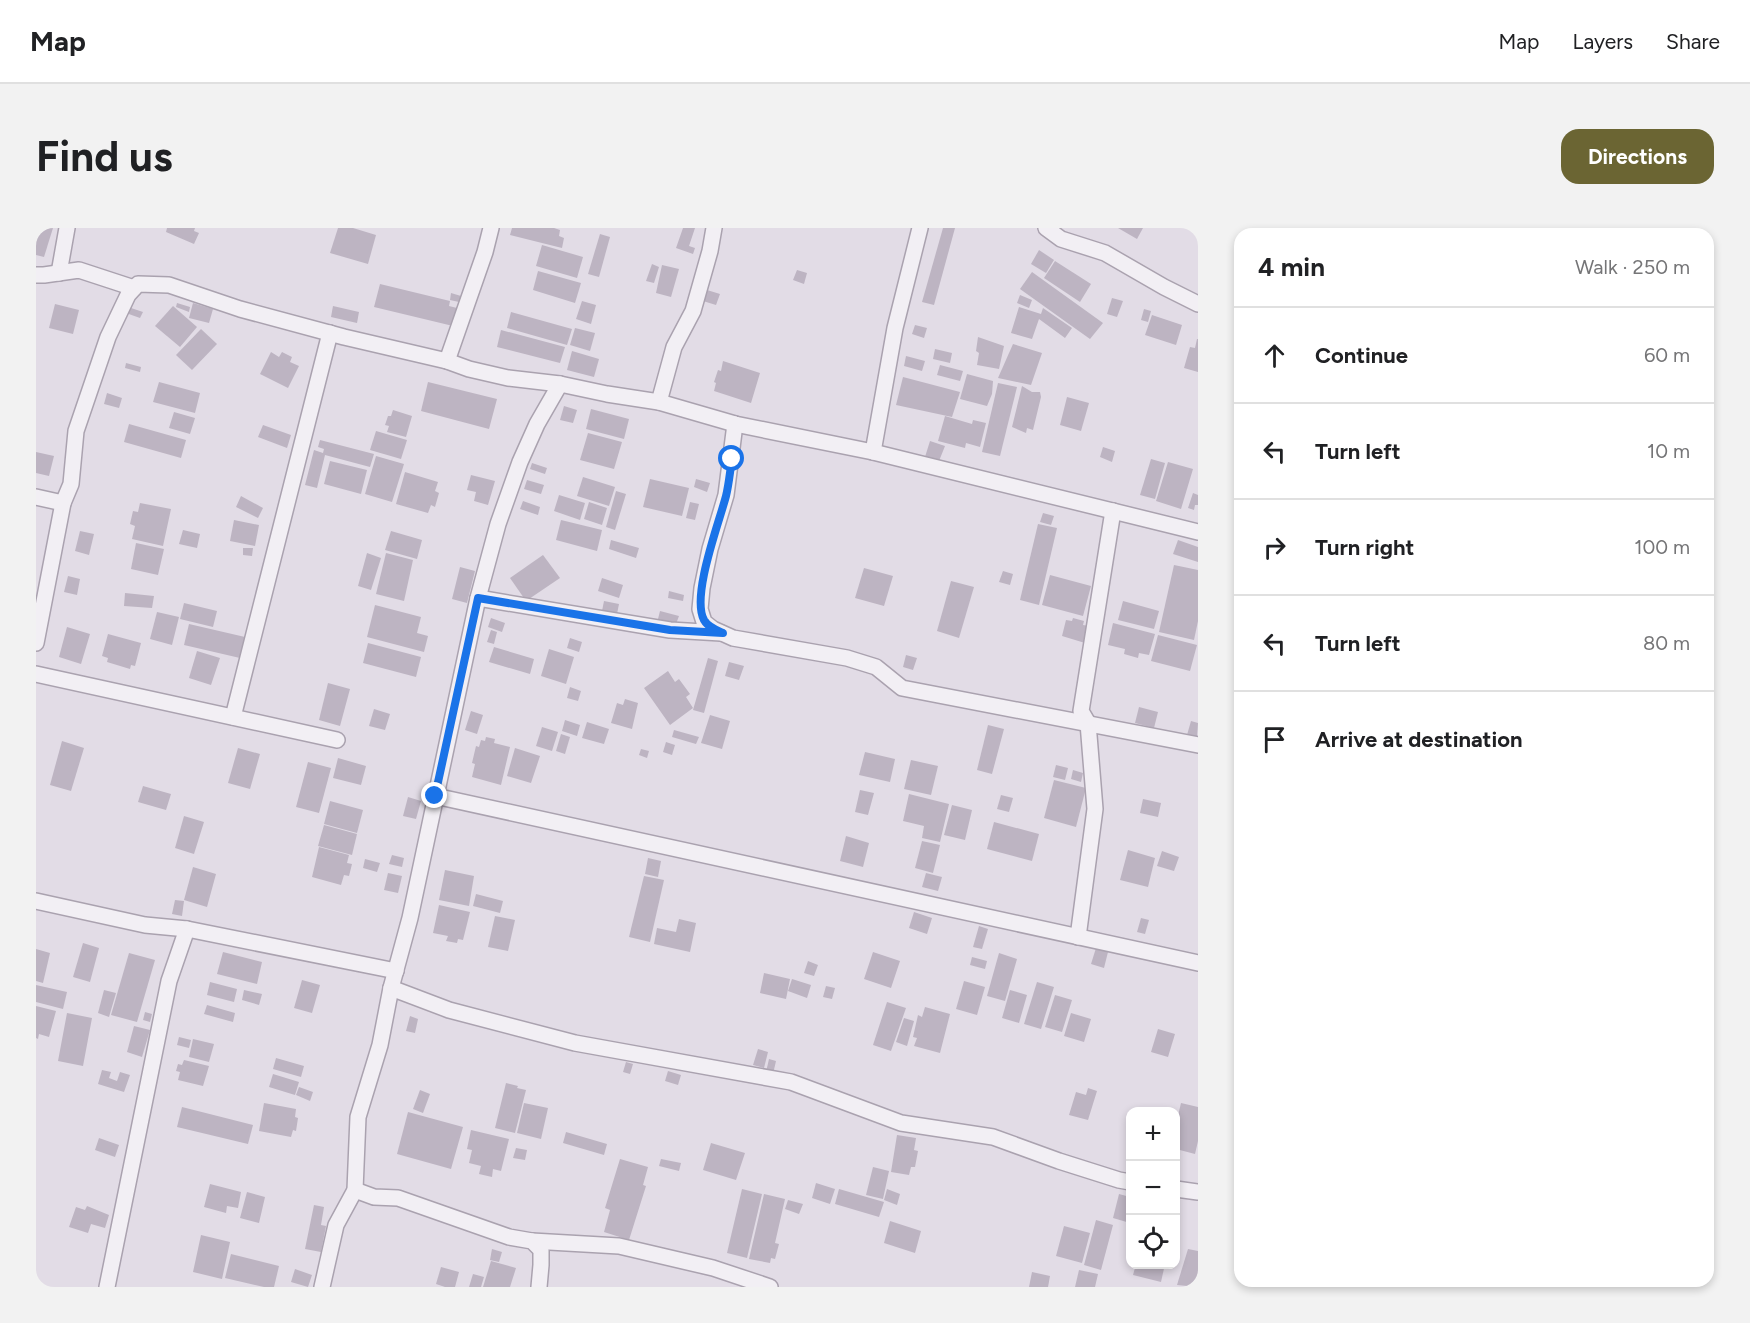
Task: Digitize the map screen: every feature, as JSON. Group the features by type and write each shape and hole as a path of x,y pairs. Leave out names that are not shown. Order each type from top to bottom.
{"street":[{"path":"59,273 67,228"},
{"path":"447,361 485,252 490,228"},
{"path":"659,402 674,347 693,310 710,251 714,228"},
{"path":"873,452 895,328 920,228"},
{"path":"1046,228 1061,238 1105,253 1198,304"},
{"path":"36,274 79,270 134,288"},
{"path":"36,643 63,503 72,484 76,431 108,337 128,295 138,284 169,285 240,309 447,361 468,369 508,378 560,384 659,402 735,424 873,452 1198,532"},
{"path":"233,717 330,333"},
{"path":"322,1287 336,1225 355,1190 358,1117 380,1045 391,988 410,918 478,598 498,524 520,462 537,424 560,384"},
{"path":"735,424 726,495 710,549 702,588 700,609 704,622 713,629 733,638 847,658 876,667 902,688 1198,745"},
{"path":"36,497 63,503"},
{"path":"1078,937 1095,809 1088,723 1081,711 1113,511"},
{"path":"478,598 670,630 723,633"},
{"path":"36,674 337,740"},
{"path":"435,796 1198,963"},
{"path":"36,901 145,925 187,929 396,971"},
{"path":"106,1287 169,981 187,929"},
{"path":"391,988 449,1010 574,1043 791,1082 901,1123 993,1137 1059,1161 1126,1181"},
{"path":"355,1190 374,1197 398,1197 509,1237 532,1241 619,1246 713,1268 770,1287"},
{"path":"1180,1190 1198,1192"},
{"path":"532,1241 541,1250 542,1265 539,1287"}],"building":[{"path":"38,228 53,228 44,257 36,255"},
{"path":"167,228 195,228 194,231 199,233 194,244 166,232"},
{"path":"338,228 353,228 376,235 368,264 330,253"},
{"path":"512,228 560,230 559,236 564,238 562,248 510,235"},
{"path":"683,228 695,228 689,246 695,248 693,254 676,248"},
{"path":"943,228 955,228 934,305 922,302"},
{"path":"1118,228 1143,228 1137,239"},
{"path":"600,234 610,237 599,277 588,274"},
{"path":"542,245 583,257 577,278 536,266"},
{"path":"1039,250 1054,260 1046,273 1031,264"},
{"path":"1055,261 1091,284 1080,302 1044,278"},
{"path":"652,264 659,267 654,283 646,281"},
{"path":"662,265 679,269 671,297 656,293"},
{"path":"797,270 807,273 804,284 793,280"},
{"path":"538,271 581,283 575,303 533,290"},
{"path":"1032,272 1103,323 1090,339 1020,289"},
{"path":"380,284 450,301 449,306 457,308 453,326 374,307"},
{"path":"707,290 720,294 716,305 703,301"},
{"path":"451,293 461,296 459,302 450,300"},
{"path":"1020,295 1032,300 1029,308 1017,303"},
{"path":"1112,298 1123,301 1117,317 1107,314"},
{"path":"582,301 596,305 591,324 576,319"},
{"path":"177,303 190,307 189,312 176,307"},
{"path":"193,303 213,309 209,323 189,318"},
{"path":"55,304 79,310 73,334 49,328"},
{"path":"173,306 197,327 180,347 155,326"},
{"path":"333,306 359,312 357,323 331,317"},
{"path":"128,307 143,312 140,318 126,313"},
{"path":"1019,307 1041,314 1043,308 1072,328 1065,338 1039,319 1032,339 1011,333"},
{"path":"1144,309 1151,311 1148,322 1141,320"},
{"path":"511,312 572,329 567,345 507,328"},
{"path":"1152,315 1182,325 1176,345 1145,335"},
{"path":"915,325 927,328 924,338 912,334"},
{"path":"575,328 595,333 590,351 570,345"},
{"path":"201,329 217,344 192,370 176,355"},
{"path":"501,330 565,347 560,363 497,347"},
{"path":"978,337 1004,346 999,369 977,365"},
{"path":"1197,339 1198,372 1184,368 1190,347 1195,348"},
{"path":"1013,344 1042,353 1031,385 998,378"},
{"path":"935,349 952,353 950,363 933,359"},
{"path":"572,351 599,359 594,377 567,370"},
{"path":"271,352 279,357 282,352 292,357 290,362 299,366 288,388 260,374"},
{"path":"906,356 925,361 922,371 904,366"},
{"path":"723,361 760,373 751,403 714,391 716,383 714,382 718,370 721,371"},
{"path":"126,363 141,367 140,372 125,368"},
{"path":"940,365 963,371 960,381 937,375"},
{"path":"967,374 993,381 992,394 987,406 960,399"},
{"path":"903,377 960,392 952,417 896,405"},
{"path":"159,382 200,393 195,413 153,402"},
{"path":"428,382 497,399 489,429 421,411"},
{"path":"998,383 1017,387 1000,456 982,452"},
{"path":"1022,386 1032,392 1040,392 1041,397 1033,430 1027,428 1026,433 1012,427"},
{"path":"107,393 122,398 119,408 104,404"},
{"path":"1067,397 1089,403 1081,431 1060,425"},
{"path":"564,406 577,410 573,423 560,420"},
{"path":"591,409 629,419 624,439 586,429"},
{"path":"393,410 412,416 406,437 387,432 389,426 385,425"},
{"path":"174,412 195,418 190,434 169,428"},
{"path":"945,416 972,424 973,420 986,423 980,447 966,443 965,448 938,441"},
{"path":"129,424 186,440 181,458 124,442"},
{"path":"263,425 291,435 287,448 258,437"},
{"path":"376,431 407,440 401,459 370,450"},
{"path":"588,433 622,442 614,469 580,460"},
{"path":"320,440 374,454 370,467 325,455 317,488 305,485 314,450 323,453 324,449 318,447"},
{"path":"930,441 945,446 939,461 925,457"},
{"path":"1103,447 1115,451 1112,462 1100,457"},
{"path":"36,452 54,456 49,476 36,473"},
{"path":"376,456 404,464 392,502 365,494"},
{"path":"1151,459 1165,463 1155,499 1140,495"},
{"path":"330,461 367,470 361,494 324,484"},
{"path":"1168,462 1193,469 1181,509 1156,501"},
{"path":"532,463 547,468 545,474 530,469"},
{"path":"405,472 438,482 435,491 439,493 435,507 431,505 428,513 396,504"},
{"path":"471,475 495,481 488,505 474,501 476,492 467,490"},
{"path":"583,477 615,487 609,506 577,496"},
{"path":"650,479 689,488 682,516 643,507"},
{"path":"696,479 710,483 707,492 694,487"},
{"path":"527,480 544,485 541,494 524,489"},
{"path":"616,491 626,494 615,530 606,527"},
{"path":"1193,493 1198,495 1198,505 1195,505 1194,510 1188,508"},
{"path":"559,495 585,503 580,520 554,511"},
{"path":"241,496 263,508 258,518 236,507"},
{"path":"523,501 540,507 538,515 520,509"},
{"path":"589,502 607,508 602,525 584,519"},
{"path":"690,502 699,504 695,520 686,518"},
{"path":"140,503 171,509 163,546 132,539 135,526 130,524 133,511 138,512"},
{"path":"1043,513 1054,516 1051,525 1040,522"},
{"path":"234,520 259,525 255,546 230,541"},
{"path":"561,520 602,530 597,551 556,540"},
{"path":"1038,524 1057,528 1039,605 1020,600"},
{"path":"183,530 200,534 197,548 179,544"},
{"path":"80,531 94,534 89,555 75,551"},
{"path":"391,531 422,540 417,559 385,550"},
{"path":"611,540 639,548 636,558 609,549"},
{"path":"1178,540 1198,547 1198,562 1173,554"},
{"path":"136,543 164,549 158,575 131,569"},
{"path":"243,548 253,548 252,556 243,555"},
{"path":"367,553 381,558 371,590 358,586"},
{"path":"386,553 413,560 404,601 376,594"},
{"path":"543,555 560,578 526,601 510,578"},
{"path":"1174,565 1198,570 1198,621 1194,640 1159,632"},
{"path":"460,567 475,571 467,603 452,599"},
{"path":"864,568 893,576 884,606 855,598"},
{"path":"1003,571 1013,574 1010,585 999,582"},
{"path":"1050,575 1091,586 1083,616 1042,605"},
{"path":"68,576 80,579 77,595 64,592"},
{"path":"602,578 623,585 619,598 598,591"},
{"path":"951,581 974,587 959,638 937,631"},
{"path":"669,591 684,595 683,601 668,598"},
{"path":"125,593 154,596 152,608 124,606"},
{"path":"604,601 619,604 616,619 601,616"},
{"path":"1123,601 1159,611 1154,629 1118,620"},
{"path":"184,603 217,611 213,627 180,619"},
{"path":"375,605 421,617 417,633 428,636 424,652 367,637"},
{"path":"660,611 679,616 676,624 658,619"},
{"path":"157,612 179,617 172,645 150,639"},
{"path":"491,618 505,623 502,632 488,627"},
{"path":"1073,618 1084,621 1083,625 1089,626 1085,643 1062,636 1066,620 1072,621"},
{"path":"1113,623 1155,634 1149,655 1139,653 1138,658 1124,654 1125,649 1108,645"},
{"path":"189,624 245,637 240,658 184,645"},
{"path":"67,627 90,634 81,664 59,657"},
{"path":"491,630 497,632 494,644 487,642"},
{"path":"108,634 141,643 135,666 131,665 130,669 107,662 108,658 102,656"},
{"path":"1158,635 1197,645 1190,671 1151,661"},
{"path":"570,638 582,642 579,652 567,648"},
{"path":"368,643 421,657 416,677 363,663"},
{"path":"494,647 534,659 530,674 489,662"},
{"path":"549,649 574,657 566,684 541,676"},
{"path":"197,651 220,658 211,685 189,678"},
{"path":"906,655 917,658 913,670 903,667"},
{"path":"708,658 718,661 704,713 693,710"},
{"path":"729,662 744,666 739,680 725,676"},
{"path":"668,671 675,682 679,679 690,694 686,697 693,708 670,725 644,688"},
{"path":"328,683 350,689 340,726 319,720"},
{"path":"570,687 581,691 578,701 567,698"},
{"path":"625,699 638,703 632,729 611,723 617,703 623,705"},
{"path":"1139,707 1158,712 1154,728 1135,723"},
{"path":"374,709 390,714 385,730 369,726"},
{"path":"471,711 483,715 477,734 465,730"},
{"path":"710,715 730,721 722,749 701,743"},
{"path":"565,720 580,725 577,736 562,731"},
{"path":"1191,721 1198,723 1197,738 1187,735"},
{"path":"587,722 609,729 604,744 582,738"},
{"path":"988,725 1004,729 992,774 977,770"},
{"path":"542,727 558,732 552,751 536,746"},
{"path":"674,730 699,737 696,744 672,737"},
{"path":"561,734 570,737 565,754 556,751"},
{"path":"486,737 495,739 494,743 510,747 501,785 472,777 476,746 479,747 481,740 485,741"},
{"path":"62,741 84,748 71,791 50,785"},
{"path":"666,742 675,745 672,755 663,752"},
{"path":"238,748 260,754 250,789 228,783"},
{"path":"515,748 540,756 531,783 507,776"},
{"path":"641,749 649,751 647,758 639,755"},
{"path":"865,752 895,759 890,782 859,775"},
{"path":"338,758 366,766 361,785 333,778"},
{"path":"911,760 938,766 931,795 904,789"},
{"path":"308,762 331,768 319,813 296,807"},
{"path":"1056,765 1068,768 1065,780 1053,777"},
{"path":"1073,770 1083,773 1081,782 1071,779"},
{"path":"1054,780 1086,788 1076,827 1044,818"},
{"path":"143,786 171,794 166,810 138,802"},
{"path":"860,790 874,793 868,815 855,812"},
{"path":"909,794 949,804 940,842 922,838 924,826 903,821"},
{"path":"1001,795 1013,798 1009,812 997,809"},
{"path":"408,797 421,801 416,819 403,816"},
{"path":"1143,799 1161,803 1158,817 1140,813"},
{"path":"330,801 363,810 357,833 324,824"},
{"path":"952,805 972,810 965,840 944,835"},
{"path":"184,816 204,822 194,854 175,848"},
{"path":"994,822 1039,834 1032,861 987,849"},
{"path":"324,825 357,834 352,855 318,846"},
{"path":"846,836 869,843 863,867 840,861"},
{"path":"922,841 940,845 933,873 915,868"},
{"path":"319,847 349,855 347,863 352,864 349,876 344,875 341,885 312,877"},
{"path":"1128,850 1155,858 1148,887 1120,880"},
{"path":"1162,851 1179,857 1174,871 1157,866"},
{"path":"392,855 404,858 402,867 389,864"},
{"path":"648,858 661,861 658,877 645,874"},
{"path":"365,859 380,863 377,872 363,868"},
{"path":"193,867 216,874 207,907 184,900"},
{"path":"445,870 474,876 469,906 439,900"},
{"path":"388,873 402,876 398,893 384,890"},
{"path":"926,873 942,877 938,891 922,887"},
{"path":"644,876 664,880 650,942 629,937"},
{"path":"476,894 503,901 500,913 473,906"},
{"path":"175,900 184,901 182,916 172,914"},
{"path":"439,905 470,912 463,940 458,939 457,943 446,941 448,936 433,933"},
{"path":"914,912 932,918 927,934 909,928"},
{"path":"495,916 515,920 508,951 488,947"},
{"path":"1141,918 1149,920 1145,934 1137,932"},
{"path":"679,919 696,923 690,952 654,944 657,928 676,932"},
{"path":"979,926 988,929 982,949 973,947"},
{"path":"83,943 99,948 90,982 73,977"},
{"path":"1096,948 1108,952 1104,968 1091,964"},
{"path":"36,949 50,953 43,983 36,981"},
{"path":"223,952 262,962 257,984 217,974"},
{"path":"873,952 900,961 891,988 864,979"},
{"path":"129,953 155,960 137,1022 111,1015"},
{"path":"999,953 1017,959 1005,1001 987,996"},
{"path":"972,957 987,961 985,969 970,965"},
{"path":"808,961 818,965 814,976 804,973"},
{"path":"764,973 790,979 786,999 760,993"},
{"path":"792,979 811,985 807,998 788,991"},
{"path":"302,980 320,985 312,1013 294,1008"},
{"path":"964,981 985,987 977,1015 956,1009"},
{"path":"210,982 237,989 234,1002 207,995"},
{"path":"1037,982 1054,987 1041,1029 1024,1024"},
{"path":"36,985 67,992 63,1009 36,1002"},
{"path":"826,986 835,988 832,999 823,997"},
{"path":"104,990 116,993 109,1017 98,1013"},
{"path":"244,990 262,994 259,1005 242,1000"},
{"path":"1010,990 1027,995 1019,1023 1002,1018"},
{"path":"1055,995 1072,1000 1062,1032 1045,1027"},
{"path":"887,1002 906,1008 891,1051 873,1045"},
{"path":"207,1005 235,1013 233,1022 204,1014"},
{"path":"36,1006 56,1011 49,1037 39,1034 38,1039 36,1038"},
{"path":"925,1007 950,1014 940,1053 914,1046 917,1038 913,1037 918,1015 922,1017"},
{"path":"145,1012 152,1014 150,1022 143,1020"},
{"path":"67,1013 92,1018 83,1066 58,1061"},
{"path":"1071,1013 1091,1019 1084,1042 1064,1036"},
{"path":"410,1016 418,1019 415,1033 406,1031"},
{"path":"904,1018 914,1021 907,1046 896,1042"},
{"path":"134,1026 150,1030 142,1057 127,1052"},
{"path":"1158,1029 1175,1034 1168,1057 1151,1052"},
{"path":"179,1037 191,1040 189,1048 177,1045"},
{"path":"193,1039 214,1044 209,1062 189,1057"},
{"path":"758,1049 768,1052 764,1068 753,1065"},
{"path":"276,1058 304,1066 301,1077 273,1069"},
{"path":"769,1059 776,1061 773,1074 766,1072"},
{"path":"184,1060 209,1066 203,1086 178,1080 180,1072 176,1071 178,1064 182,1065"},
{"path":"626,1062 633,1064 630,1074 623,1072"},
{"path":"102,1070 111,1072 109,1078 117,1081 120,1072 130,1075 124,1092 98,1084"},
{"path":"668,1071 681,1075 678,1085 665,1081"},
{"path":"273,1074 299,1082 295,1095 269,1087"},
{"path":"506,1083 526,1090 515,1133 495,1128"},
{"path":"299,1087 313,1092 310,1101 296,1095"},
{"path":"1088,1088 1097,1091 1088,1120 1069,1115 1076,1092 1086,1095"},
{"path":"420,1090 430,1094 423,1113 413,1109"},
{"path":"264,1103 296,1109 295,1117 298,1118 296,1131 293,1130 291,1137 259,1131"},
{"path":"524,1103 548,1108 541,1139 517,1133"},
{"path":"1181,1103 1198,1107 1198,1141 1195,1154 1180,1150"},
{"path":"182,1107 253,1125 248,1144 177,1127"},
{"path":"408,1112 463,1127 451,1169 397,1154"},
{"path":"471,1130 509,1139 501,1171 493,1169 492,1177 479,1174 481,1166 469,1163 472,1150 467,1149"},
{"path":"566,1132 607,1144 604,1155 563,1143"},
{"path":"897,1135 916,1138 914,1150 918,1151 915,1167 911,1167 909,1175 891,1172"},
{"path":"99,1138 119,1145 115,1157 95,1150"},
{"path":"711,1143 745,1153 736,1180 703,1170"},
{"path":"516,1148 527,1150 525,1160 513,1158"},
{"path":"620,1159 648,1167 643,1185 646,1186 629,1240 604,1232 610,1210 605,1208"},
{"path":"661,1159 681,1163 679,1171 659,1166"},
{"path":"873,1167 889,1171 883,1199 866,1195"},
{"path":"816,1183 835,1189 830,1204 812,1198"},
{"path":"210,1184 241,1192 238,1208 227,1206 226,1213 204,1207"},
{"path":"742,1189 762,1194 747,1258 727,1253"},
{"path":"839,1189 884,1202 879,1217 835,1204"},
{"path":"887,1189 900,1194 897,1205 884,1200"},
{"path":"247,1192 265,1197 259,1223 240,1218"},
{"path":"764,1194 785,1199 775,1243 779,1244 775,1259 771,1258 770,1263 749,1259"},
{"path":"1119,1194 1126,1196 1126,1222 1113,1218"},
{"path":"788,1200 803,1204 799,1214 785,1209"},
{"path":"314,1205 324,1207 321,1225 326,1226 321,1252 305,1249"},
{"path":"87,1206 109,1215 105,1228 91,1224 88,1233 69,1227 76,1207 85,1210"},
{"path":"1096,1220 1113,1225 1101,1270 1084,1265"},
{"path":"890,1221 921,1231 915,1253 884,1243"},
{"path":"1064,1226 1090,1233 1082,1263 1056,1256"},
{"path":"201,1235 230,1242 222,1279 193,1272"},
{"path":"492,1249 502,1252 499,1262 490,1260"},
{"path":"1188,1249 1198,1251 1198,1287 1177,1285"},
{"path":"231,1254 279,1266 274,1287 264,1287 225,1278"},
{"path":"491,1261 516,1268 510,1287 483,1287"},
{"path":"441,1267 459,1272 455,1287 436,1284"},
{"path":"295,1269 312,1275 308,1287 291,1282"},
{"path":"1135,1269 1164,1269 1161,1282 1133,1275"},
{"path":"1079,1270 1098,1274 1095,1287 1075,1287"},
{"path":"1032,1272 1050,1276 1048,1287 1029,1287"},
{"path":"473,1274 484,1277 481,1287 469,1287"}],"route":[{"path":"435,796 478,598 670,630 723,633 704,622 700,609 710,549 726,495 732,459"}]}
